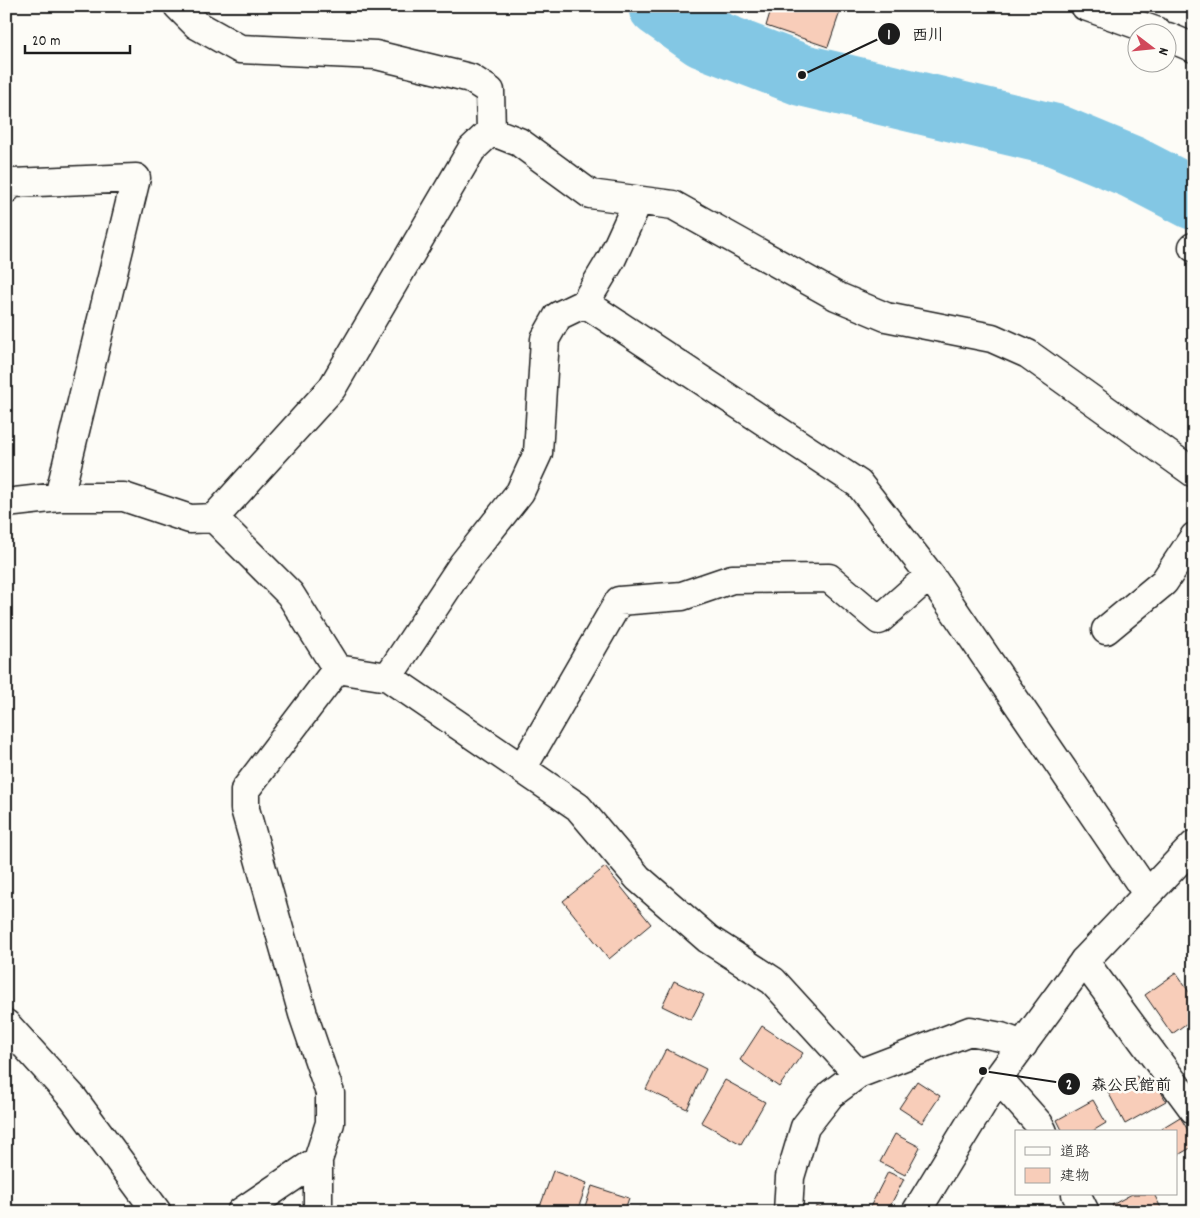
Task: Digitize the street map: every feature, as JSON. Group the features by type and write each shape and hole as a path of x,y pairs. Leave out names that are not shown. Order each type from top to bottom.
{"street":[{"path":"6,503 59,497 124,497 190,519 214,518 332,388 472,149 491,131 490,91 470,78 376,55 240,50 197,25 178,6"},
{"path":"1085,6 1150,22"},
{"path":"1178,41 1194,48"},
{"path":"491,131 519,142 590,194 673,206 836,296 886,318 992,338 1028,354 1194,472"},
{"path":"6,188 12,183 136,178 59,497"},
{"path":"388,677 463,564 520,492 538,453 545,339 558,316 585,303 612,258 638,201"},
{"path":"585,303 859,484 930,575 1147,893"},
{"path":"214,518 290,594 337,669 388,677 578,807 638,878 708,939 774,981 858,1074"},
{"path":"1106,630 1164,582 1194,538"},
{"path":"522,767 619,601 682,596 732,578 829,578 879,620 930,575"},
{"path":"318,1212 318,1160 330,1123 330,1093 303,1014 245,809 245,790 337,669"},
{"path":"916,1212 998,1078 1084,961 1194,845"},
{"path":"1084,961 1194,1110"},
{"path":"6,1024 73,1098 157,1212"},
{"path":"788,1212 790,1177 805,1127 831,1094 858,1074 970,1031 1002,1037 1023,1045"},
{"path":"998,1078 1039,1124 1042,1130"},
{"path":"241,1212 318,1160"},
{"path":"1077,1196 1085,1212"}],"building":[{"path":"772,6 842,6 828,47 766,26"},
{"path":"605,867 651,924 609,959 563,901"},
{"path":"1176,973 1194,999 1194,1018 1172,1034 1145,995"},
{"path":"674,981 704,995 691,1020 662,1006"},
{"path":"762,1026 803,1053 779,1087 740,1060"},
{"path":"666,1049 706,1069 687,1109 646,1089"},
{"path":"1137,1076 1141,1085 1154,1078 1166,1101 1125,1124 1108,1092"},
{"path":"725,1080 765,1102 741,1144 701,1122"},
{"path":"917,1081 940,1096 922,1123 899,1108"},
{"path":"1093,1100 1106,1123 1094,1130 1062,1130 1057,1120"},
{"path":"1180,1117 1194,1140 1194,1146 1178,1155 1178,1130 1164,1130 1162,1128"},
{"path":"895,1134 920,1147 905,1175 880,1162"},
{"path":"553,1171 587,1183 577,1212 538,1212"},
{"path":"888,1172 904,1179 887,1212 878,1212 870,1207"},
{"path":"592,1186 629,1198 624,1212 583,1212"},
{"path":"1128,1196 1155,1196 1163,1212 1115,1212 1112,1205"},
{"path":"816,1206 837,1212 815,1212"},
{"path":"639,1207 654,1212 637,1212"}],"waterway":[{"path":"659,6 703,37 802,75 1055,135 1132,167 1194,199"}],"place":[{"name":"西川","path":"802,75"},
{"name":"森公民館前","path":"983,1071"}]}
